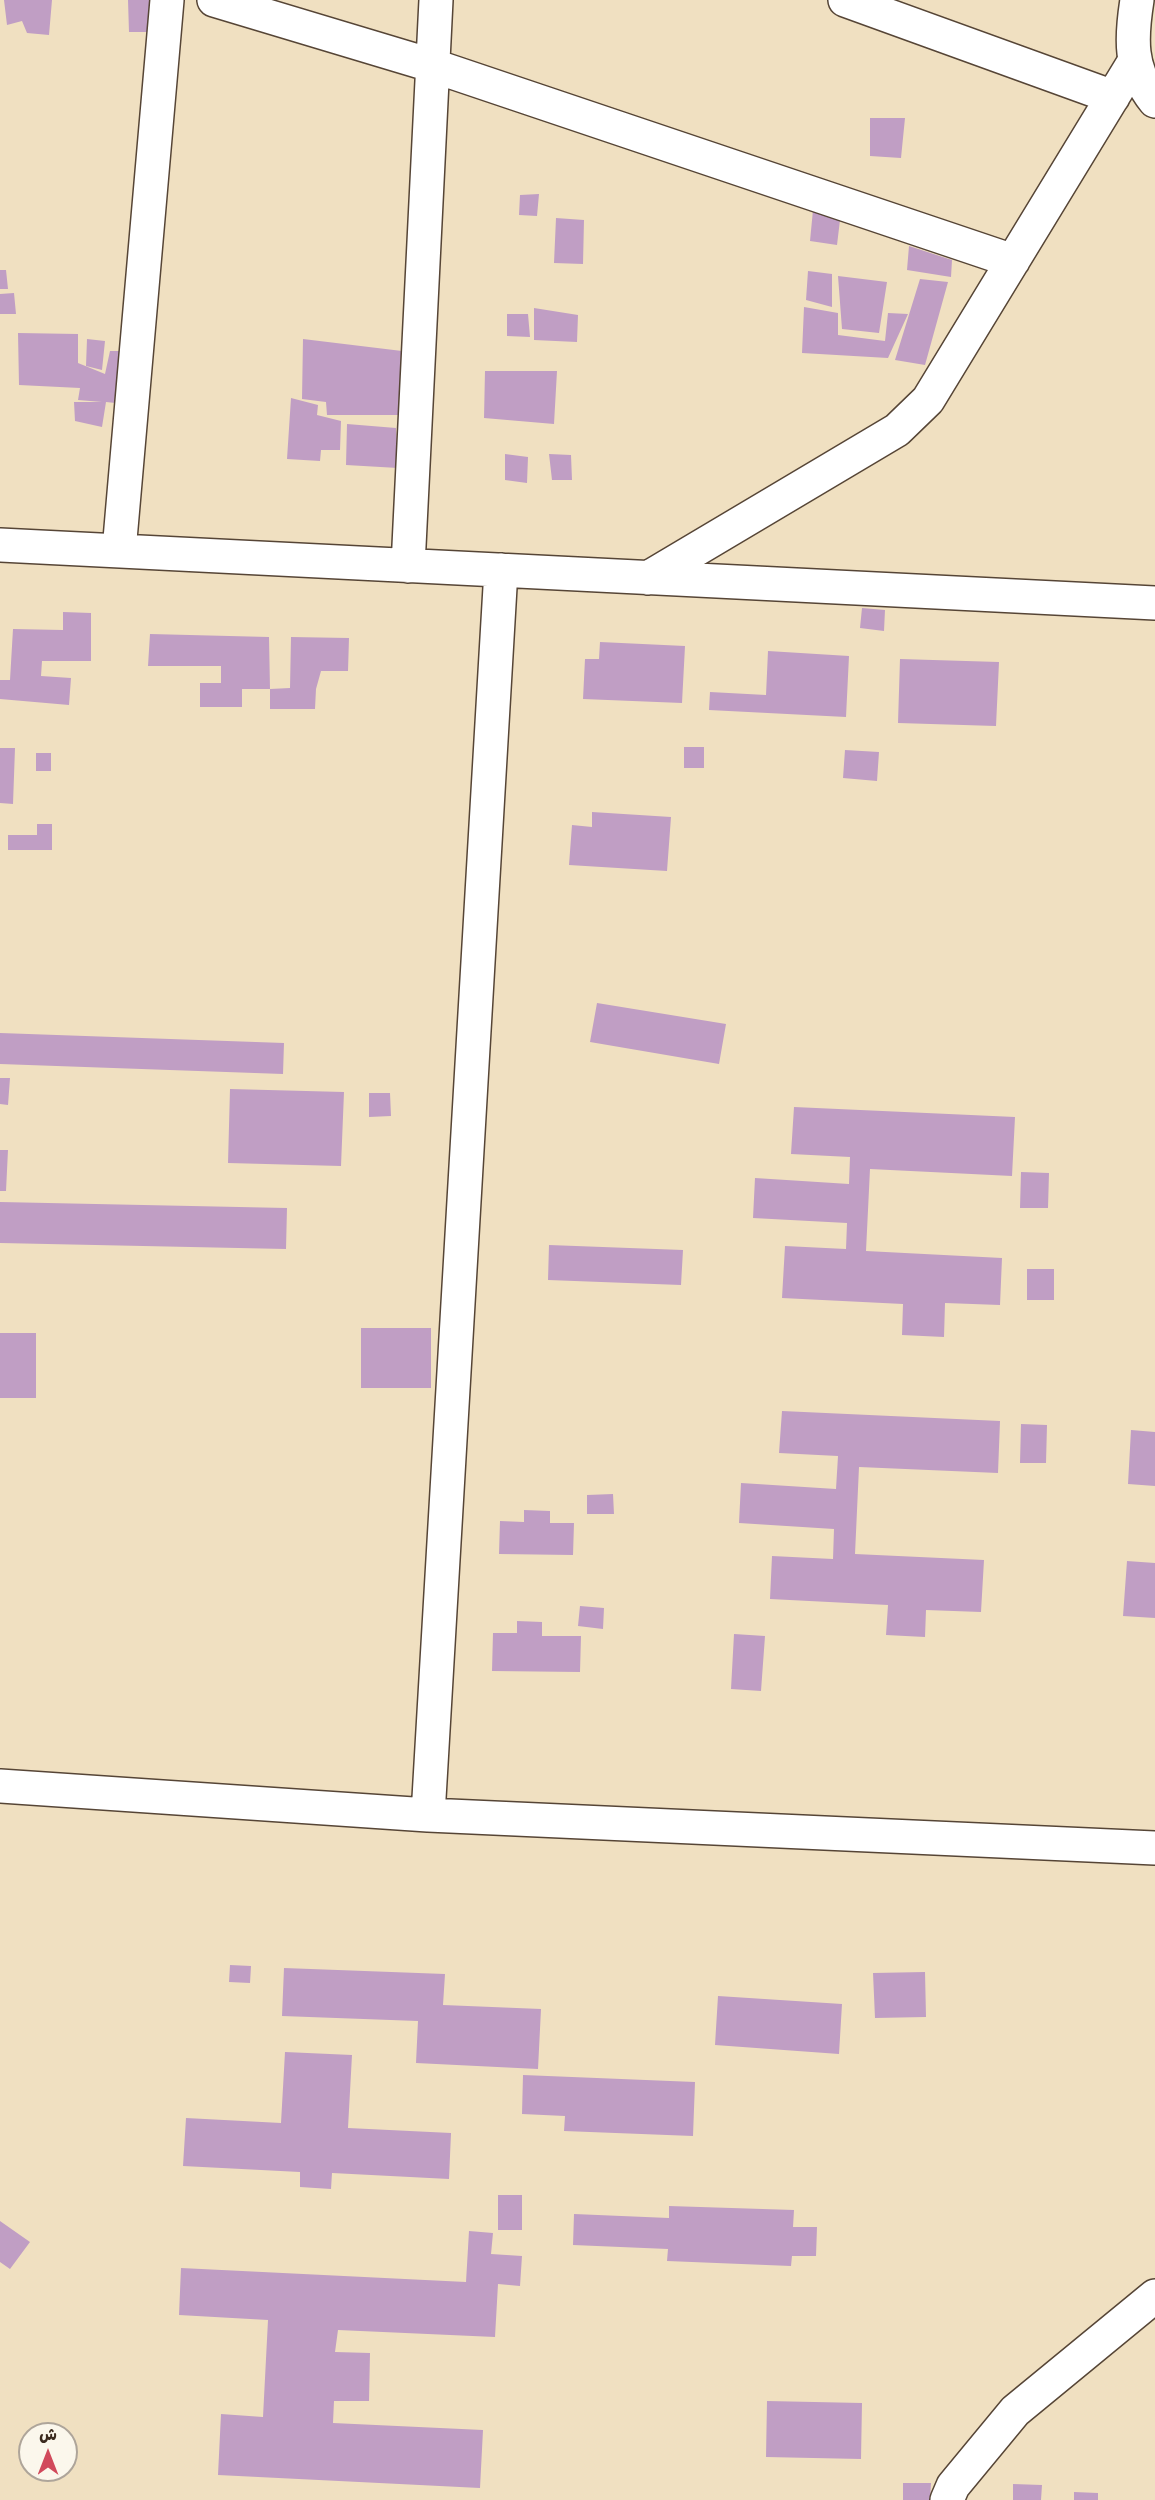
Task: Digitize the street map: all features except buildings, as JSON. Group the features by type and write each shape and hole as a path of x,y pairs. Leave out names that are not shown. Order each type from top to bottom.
{"street":[{"path":"119,551 167,0"},
{"path":"214,0 434,66 1013,261"},
{"path":"408,566 436,0"},
{"path":"844,0 1113,96"},
{"path":"1137,0 1132,31 1134,62 1155,101"},
{"path":"648,578 897,430 928,400 1134,62"},
{"path":"0,545 1155,603"},
{"path":"428,1815 501,570"},
{"path":"0,1786 428,1815 1155,1848"},
{"path":"947,2500 953,2486 1015,2411 1155,2296"}]}
